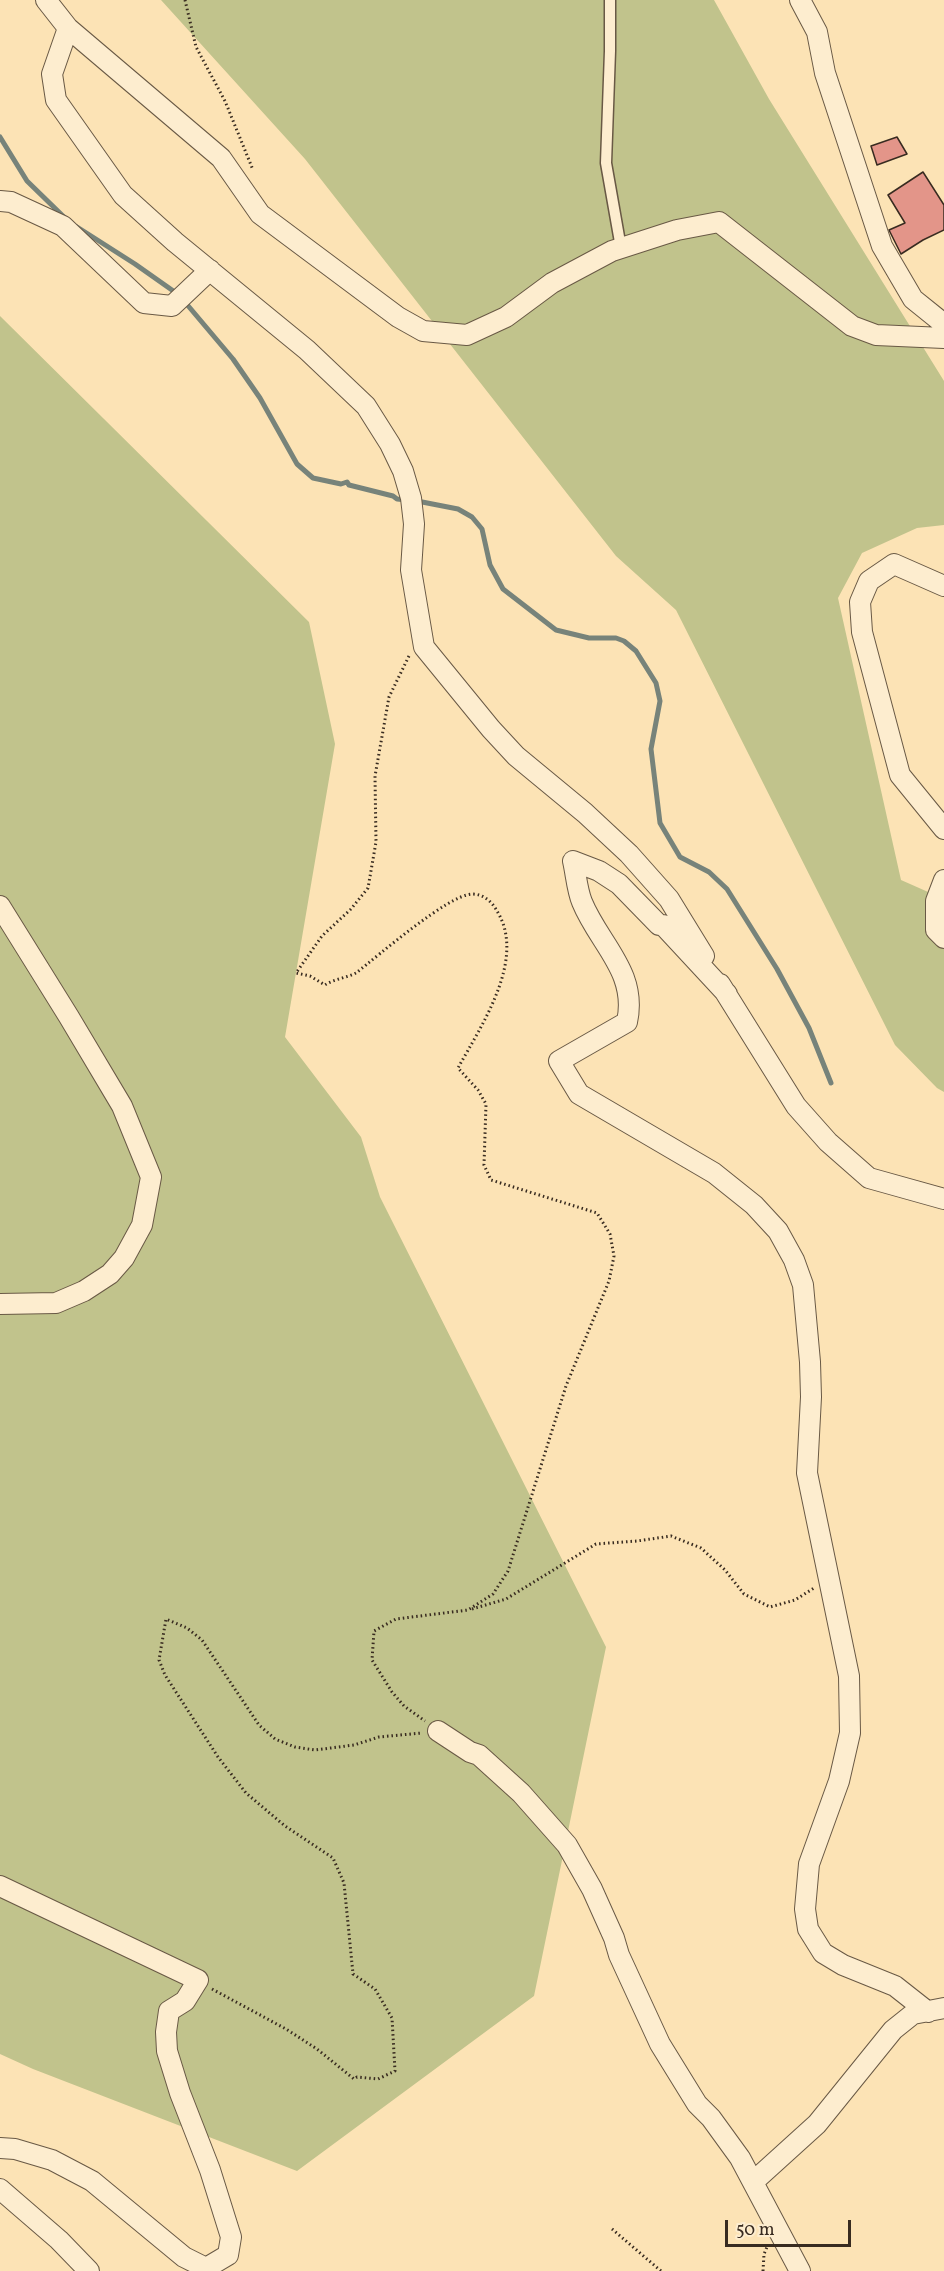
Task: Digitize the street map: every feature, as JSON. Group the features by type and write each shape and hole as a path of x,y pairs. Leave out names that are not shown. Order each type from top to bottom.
{"street":[{"path":"46,0 68,28 221,158 260,214 398,317 423,330 466,335 506,317 552,283 612,251 677,230 719,222 852,326 876,335 944,338"},
{"path":"800,0 817,32 825,73 882,246 913,299 944,324"},
{"path":"68,28 52,74 56,100 123,195 307,350 366,406 390,444 403,471 411,498 414,524 411,570 424,647 490,729 516,756 585,813 629,854 669,899 796,1106 828,1142 869,1178 944,1199"},
{"path":"0,201 11,201 63,226 144,303 172,306 210,270"},
{"path":"944,586 894,564 869,581 860,602 862,632 900,775 944,829"},
{"path":"727,994 663,925 659,926 619,884 599,871 573,861 582,902 626,979 630,1009 627,1022 559,1060 579,1094 714,1173 754,1205 778,1231 794,1260 803,1285 811,1397 807,1473 849,1676 850,1733 839,1781 809,1864 804,1909 808,1929 823,1953 843,1965 895,1986 936,2010"},
{"path":"944,880 936,901 936,930 944,938"},
{"path":"0,906 122,1106 151,1177 142,1225 124,1258 110,1274 84,1291 56,1303 0,1304"},
{"path":"438,1731 470,1752 479,1755 521,1793 567,1845 592,1889 660,2044 697,2104 711,2118 740,2158 800,2271"},
{"path":"0,1886 198,1980 185,2001 169,2011 166,2051 210,2170 231,2237 228,2255 206,2268 184,2257 92,2181 52,2160 15,2149 0,2148"},
{"path":"753,2182 817,2124 893,2030 913,2014 936,2010"},
{"path":"0,2189 59,2240 89,2271"}],"lane":[{"path":"610,0 606,163 621,248"}],"path":[{"path":"185,0 196,47 225,101 254,175"},
{"path":"420,634 389,697 375,776 376,842 368,888 351,909 322,936 296,973 310,976 325,985 330,981 342,980 356,973 448,902 473,894 490,900 503,921 506,947 504,967 496,996 458,1068 478,1090 486,1104 484,1165 491,1180 597,1213 610,1234 614,1256 609,1281 566,1386 508,1571 493,1594 468,1610"},
{"path":"438,1731 404,1706 392,1692 372,1660 374,1631 396,1619 468,1610 506,1599 596,1544 637,1542 671,1536 700,1548 725,1570 744,1594 770,1607 795,1600 828,1578"},
{"path":"198,1980 222,1996 286,2029 317,2049 354,2079 357,2077 378,2079 395,2071 392,2018 375,1989 353,1974 344,1883 333,1858 285,1826 246,1793 218,1757 165,1675 159,1660 166,1618 187,1628 202,1640 259,1725 275,1739 295,1747 315,1750 354,1745 379,1737 438,1731"},
{"path":"612,2229 661,2271"}],"green space":[{"path":"161,0 714,0 769,99 944,381 944,525 917,528 862,553 838,598 901,880 944,899 944,1092 937,1088 895,1045 676,610 616,556 305,159"},
{"path":"0,316 309,622 335,744 285,1037 361,1137 380,1197 606,1647 534,1996 297,2171 33,2069 0,2054"}],"building":[{"path":"897,137 907,154 877,165 871,146"},
{"path":"923,172 944,205 944,230 901,254 889,230 905,223 888,195"}],"waterway":[{"path":"0,137 27,181 65,218"},
{"path":"77,227 179,295 233,359 260,398 297,464 313,478 341,484 347,482 349,485 407,500"},
{"path":"417,501 458,509 472,517 482,529 490,565 503,589 556,630 589,638 616,638 624,641 636,651 656,683 660,701 651,749 660,823 680,857 709,872 727,889 777,969 809,1028 831,1083"}]}
